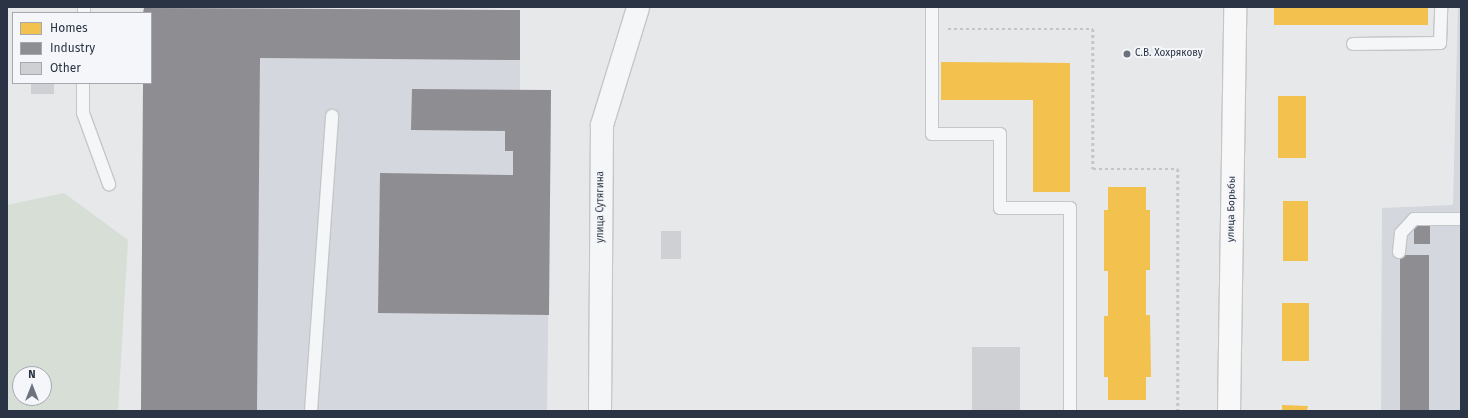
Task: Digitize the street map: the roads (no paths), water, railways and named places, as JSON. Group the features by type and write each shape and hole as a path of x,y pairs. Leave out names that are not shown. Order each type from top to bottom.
{"street":[{"name":"улица Сутягина","path":"600,411 602,125 637,7"},
{"name":"улица Борьбы","path":"1229,411 1235,7"}],"lane":[{"path":"932,7 932,134 1000,134 1000,208 1070,208 1070,411"},
{"path":"1353,44 1440,43 1440,7"},
{"path":"83,84 83,113 109,184"},
{"path":"311,411 332,116"},
{"path":"1399,252 1401,233 1414,219 1461,219"}],"place":[{"name":"С.В. Хохрякову","path":"1127,54"}]}
